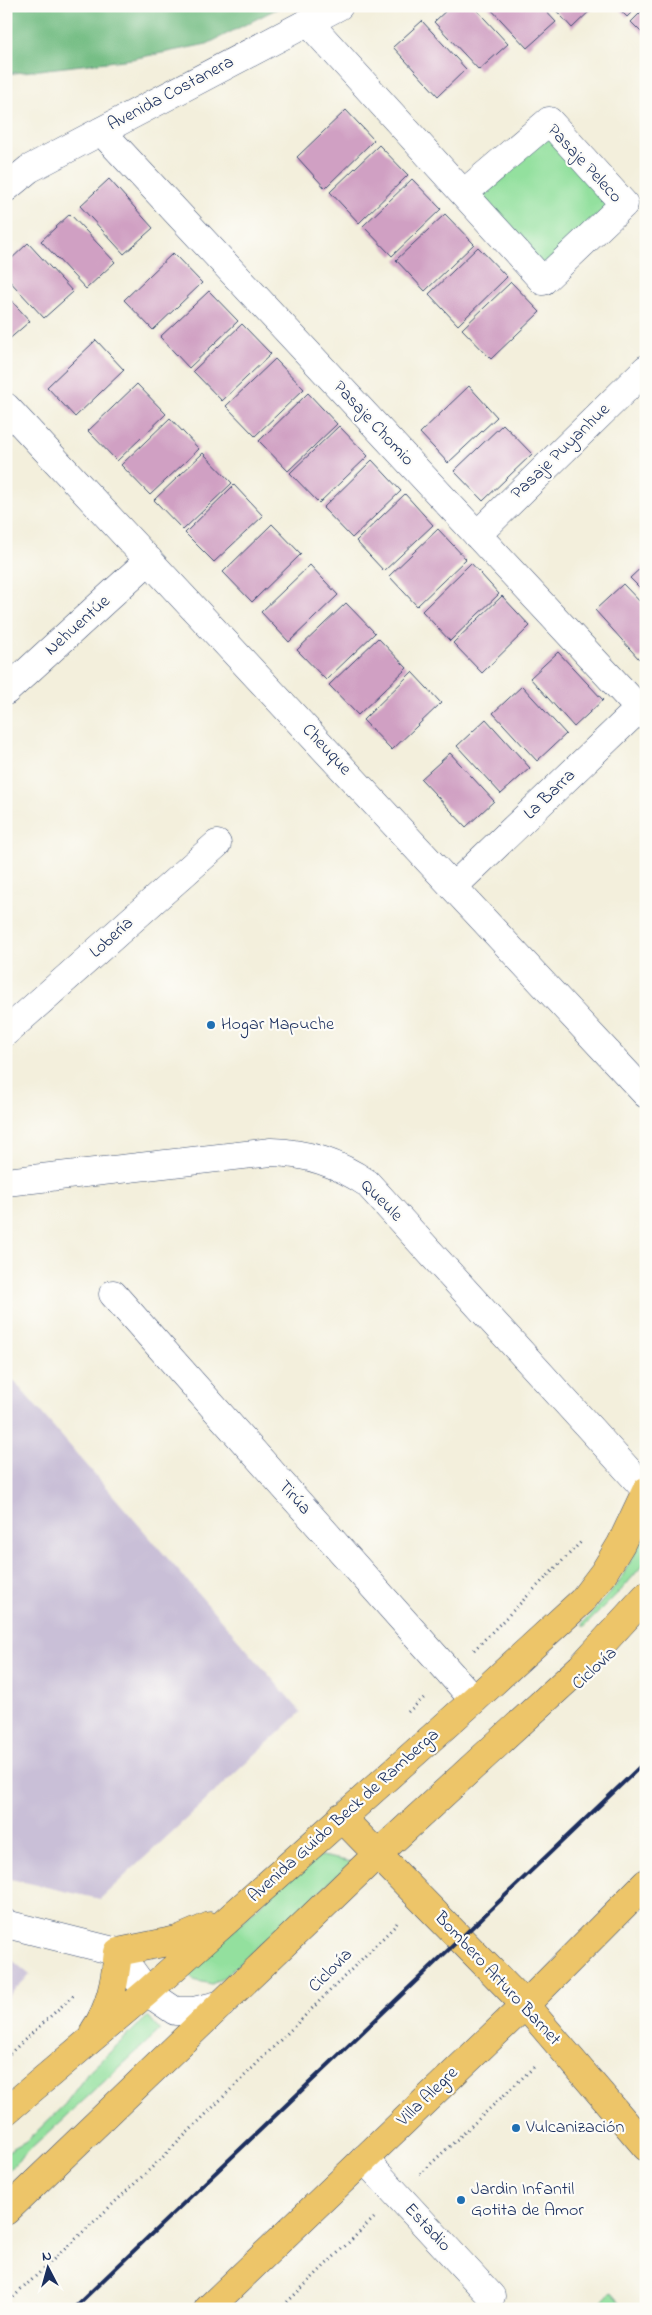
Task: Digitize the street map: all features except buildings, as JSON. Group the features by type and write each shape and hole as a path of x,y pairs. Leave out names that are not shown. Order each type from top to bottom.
{"main road":[{"name":"Avenida Guido Beck de Ramberga","path":"6,2111 147,1992 563,1619 588,1594 621,1544 646,1491"},
{"path":"6,2211 379,1854 575,1673 646,1596"},
{"name":"Bombero Arturo Barnet","path":"341,1817 525,2005 646,2147"},
{"name":"Villa Alegre","path":"216,2306 364,2159 525,2005 646,1883"},
{"path":"80,2050 96,2028 108,2005 115,1979 118,1952 177,1940 235,1914"}],"street":[{"name":"Avenida Costanera","path":"6,188 29,169 339,6"},
{"name":"Pasaje Peleco","path":"308,22 543,281 624,204 549,121 464,193"},
{"name":"Pasaje Chomio","path":"101,131 477,535 643,709"},
{"name":"Pasaje Puyanhue","path":"477,535 646,369"},
{"name":"Cheuque","path":"6,407 646,1094"},
{"name":"Nehuentúe","path":"6,691 149,560"},
{"name":"La Barra","path":"453,887 643,709"},
{"name":"Lobería","path":"6,1032 217,844"},
{"name":"Queule","path":"6,1182 271,1152 292,1153 332,1163 367,1183 646,1491"},
{"name":"Tirúa","path":"113,1294 474,1700"},
{"path":"6,1924 118,1952 147,1992 176,2011 193,2011 222,2004"},
{"name":"Estadio","path":"364,2159 491,2296"}],"path":[{"path":"407,1713 450,1673 587,1536"},
{"name":"Ciclovía","path":"6,2304 162,2158 395,1926 414,1890"},
{"path":"6,2057 76,1992"}],"shaded area":[{"path":"6,1372 301,1712 100,1899 6,1878"},
{"path":"6,1955 30,1975 6,1998"}],"green space":[{"path":"6,6 282,6 207,44 132,59 6,74"},
{"path":"547,131 614,204 544,272 477,197"},
{"path":"646,1533 646,1561 624,1587 584,1627 582,1624 619,1582"},
{"path":"321,1856 352,1862 223,1978 212,1984 193,1980 188,1975 304,1862"},
{"path":"148,2016 160,2030 6,2172 6,2152 28,2140 65,2104 88,2073"},
{"path":"611,2292 626,2309 593,2309"}],"railway":[{"path":"73,2309 646,1761"}],"place":[{"name":"Hogar Mapuche","path":"211,1025"},
{"name":"Vulcanización","path":"516,2128"},
{"name":"Jardin Infantil Gotita de Amor","path":"461,2200"}]}
